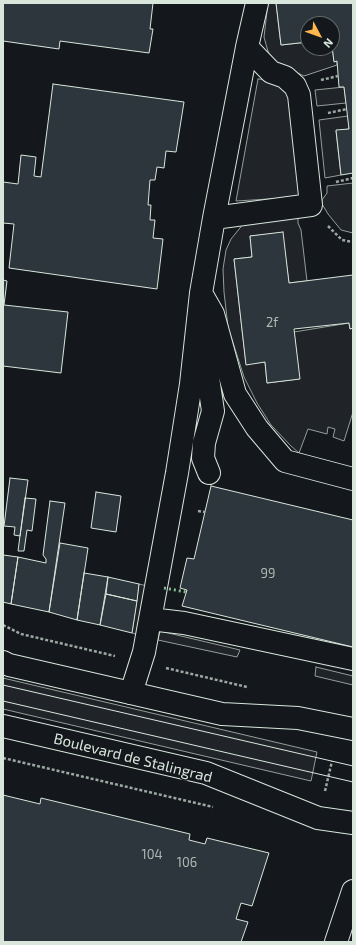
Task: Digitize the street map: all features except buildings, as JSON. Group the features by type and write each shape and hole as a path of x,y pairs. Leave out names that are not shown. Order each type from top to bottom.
{"main road":[{"path":"131,693 144,652 178,466 201,294 214,218 257,3"},
{"path":"214,218 311,206 299,95 295,86 285,77 271,72 247,47"},
{"path":"201,294 204,351 213,412 204,443 203,458 209,473"},
{"path":"201,294 214,314 235,394 257,428 285,461 353,478"},
{"path":"150,619 184,623 353,659"},
{"path":"3,662 9,665 222,714 298,718 353,729"},
{"name":"Boulevard de Stalingrad","path":"3,726 206,773 318,818 353,824"},
{"path":"336,942 353,891"}],"path":[{"path":"311,206 342,240 353,242"},
{"name":"Boulevard de Stalingrad","path":"3,758 216,807"},
{"path":"329,777 332,762"}],"shaded area":[{"path":"268,3 276,3 281,45 300,43 300,56 333,56 334,61 337,61 337,65 304,76 279,64 270,57 264,37"},
{"path":"258,79 270,80 288,93 291,107 301,197 236,201"},
{"path":"344,87 346,103 317,106 315,90"},
{"path":"348,116 349,129 336,131 341,175 325,178 319,120"},
{"path":"353,183 353,233 341,230 328,214 322,204 322,200 327,193 327,186"},
{"path":"298,213 298,223 301,230 307,281 289,283 282,233 250,236 252,257 234,259 246,364 265,362 267,383 299,379 294,332 349,323 350,329 353,328 353,412 344,441 333,437 335,429 328,427 327,434 308,429 299,453 271,425 257,403 244,377 228,327 223,269 226,250 231,239 244,223"},
{"path":"139,584 151,587 143,636 132,633"},
{"path":"160,631 240,650 237,657 158,640"},
{"path":"316,667 353,676 353,685 315,676"},
{"path":"3,678 317,752 311,781 3,709"}],"tram line":[{"path":"3,685 353,766"},
{"path":"3,701 353,782"}],"hedge":[{"path":"164,588 186,592"}]}
